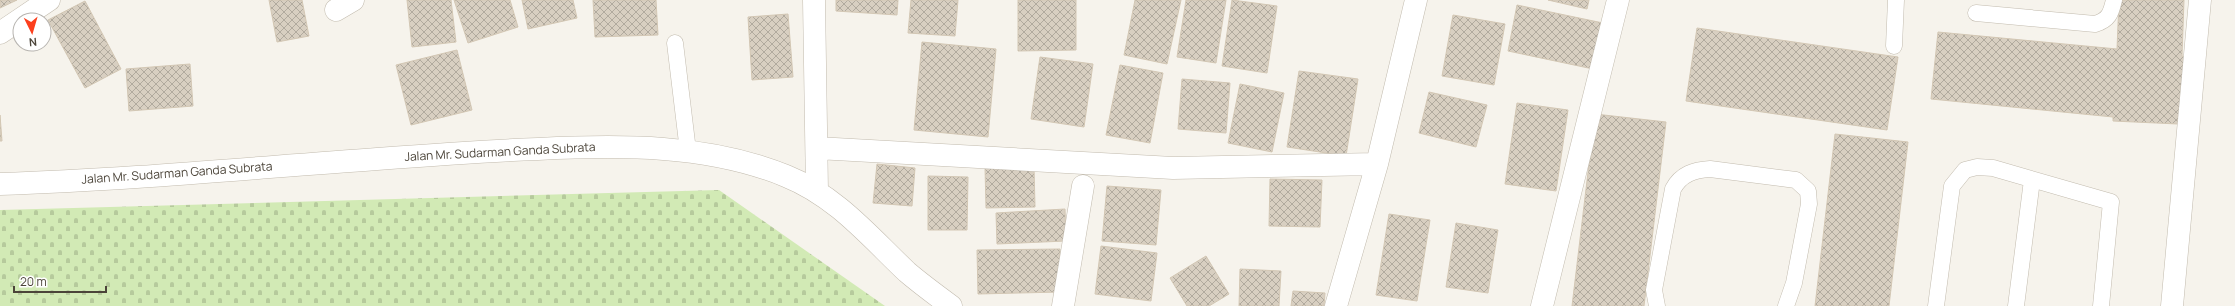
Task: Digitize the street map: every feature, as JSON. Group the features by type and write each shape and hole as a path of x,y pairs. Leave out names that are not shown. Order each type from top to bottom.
{"street":[{"path":"0,33 49,0"},
{"path":"814,0 817,191"},
{"path":"1336,306 1377,164 1416,0"},
{"path":"1542,306 1618,0"},
{"path":"2172,306 2200,0"},
{"name":"Jalan Mr. Sudarman Ganda Subrata","path":"0,184 207,172 466,152 580,147 642,148 688,151 747,162 787,176 817,191 842,209 908,273 951,306"},
{"path":"817,148 1173,168 1377,164"},
{"path":"1063,306 1083,186"}],"lane":[{"path":"1894,46 1896,0"},
{"path":"1976,13 2096,24 2104,21 2110,15 2114,0"},
{"path":"675,43 688,151"},
{"path":"1936,306 1952,186 1966,170 1978,167 1993,168 2111,202 2101,306"},
{"path":"1657,306 1654,290 1673,189 1678,180 1686,174 1698,170 1710,169 1796,180 1808,191 1809,204 1794,283 1786,306"},
{"path":"2016,306 2032,180"}],"green space":[{"path":"719,190 885,306 0,306 0,210"}],"building":[{"path":"0,0 17,0 0,8"},
{"path":"269,0 302,0 309,36 277,42"},
{"path":"407,0 451,0 456,42 412,47"},
{"path":"454,0 510,0 518,27 468,43"},
{"path":"522,0 573,0 577,18 528,29"},
{"path":"593,0 656,0 658,35 595,37"},
{"path":"836,0 898,0 897,15 836,11"},
{"path":"911,0 958,0 955,36 908,33"},
{"path":"1018,0 1076,0 1076,50 1018,51"},
{"path":"1135,0 1181,0 1167,64 1124,55"},
{"path":"1186,0 1226,0 1216,63 1177,57"},
{"path":"1232,0 1277,6 1267,73 1222,66"},
{"path":"1548,0 1589,0 1587,9"},
{"path":"2119,0 2184,0 2182,56 2185,57 2178,124 2113,121 2113,117 1931,99 1938,32 2117,49"},
{"path":"85,1 121,69 85,88 52,27 52,18"},
{"path":"1517,5 1603,23 1593,69 1508,51"},
{"path":"788,14 793,77 752,80 748,17"},
{"path":"1453,15 1505,24 1494,85 1442,76"},
{"path":"1697,28 1898,57 1887,130 1686,101"},
{"path":"922,42 996,49 988,137 914,130"},
{"path":"457,50 472,110 411,125 396,65"},
{"path":"1040,57 1093,64 1084,127 1031,119"},
{"path":"190,64 193,106 129,111 126,69"},
{"path":"1120,65 1163,73 1150,143 1106,135"},
{"path":"1299,71 1358,79 1346,156 1287,147"},
{"path":"1182,79 1230,83 1226,133 1178,129"},
{"path":"1240,84 1284,93 1272,152 1228,143"},
{"path":"1429,92 1487,105 1476,147 1419,133"},
{"path":"1517,103 1568,110 1556,191 1505,184"},
{"path":"1595,114 1666,122 1644,306 1572,306"},
{"path":"0,115 2,141 0,141"},
{"path":"1835,134 1908,142 1889,306 1815,306"},
{"path":"877,164 915,168 912,206 873,203"},
{"path":"985,167 1034,167 1035,207 986,208"},
{"path":"928,176 968,177 967,230 928,230"},
{"path":"1270,179 1322,180 1320,227 1269,226"},
{"path":"1107,186 1161,190 1156,245 1102,241"},
{"path":"1065,209 1066,241 997,244 996,213"},
{"path":"1389,214 1430,220 1417,301 1376,295"},
{"path":"1456,223 1498,230 1488,293 1446,287"},
{"path":"1101,246 1157,253 1151,301 1095,294"},
{"path":"1060,249 1061,292 978,294 977,250"},
{"path":"1206,256 1229,294 1209,306 1187,306 1170,278"},
{"path":"1240,269 1281,271 1279,306 1239,306"},
{"path":"1293,291 1325,293 1324,306 1291,306"}]}
